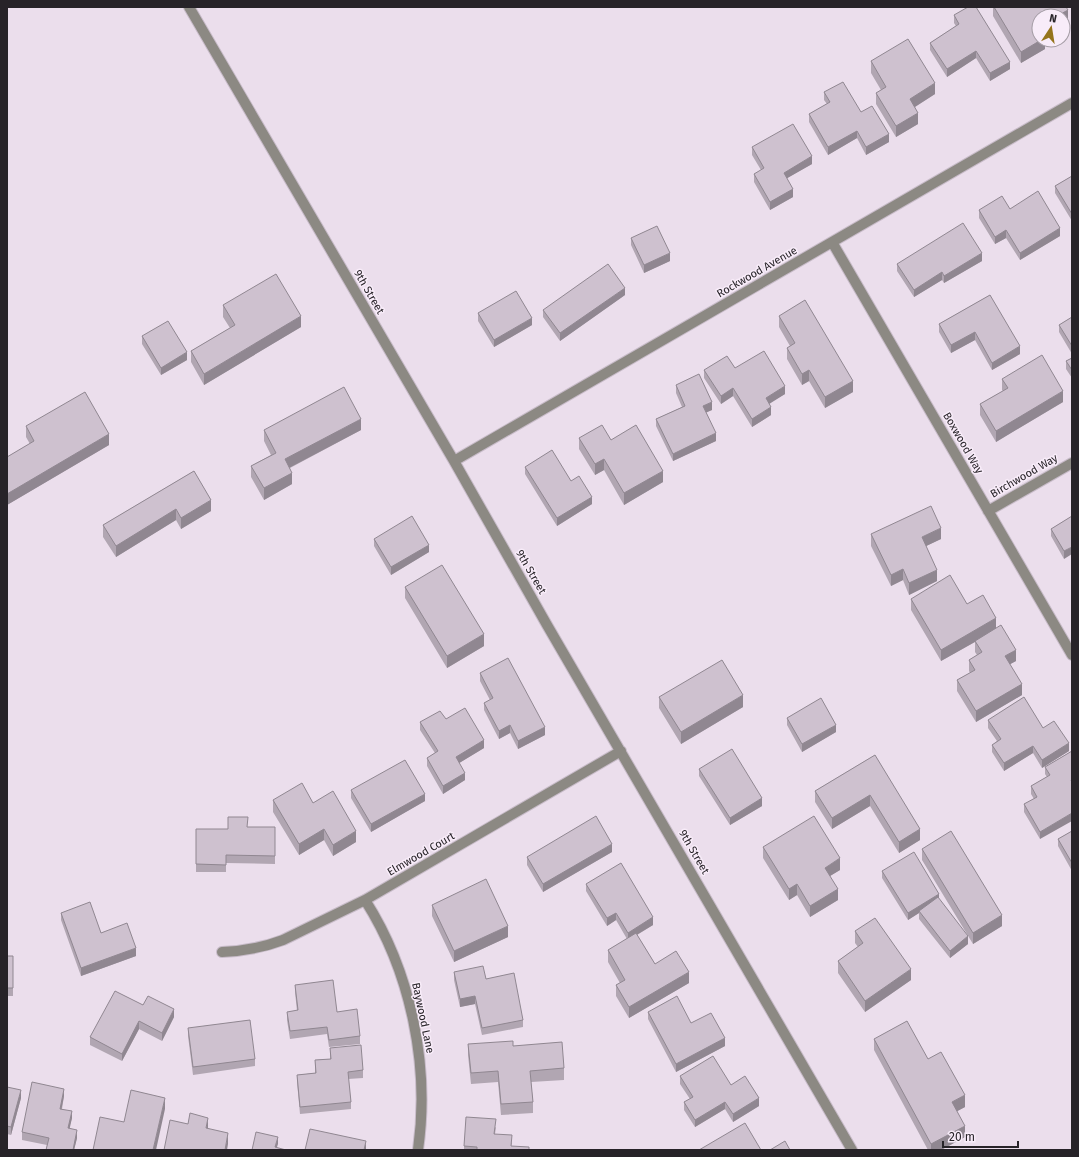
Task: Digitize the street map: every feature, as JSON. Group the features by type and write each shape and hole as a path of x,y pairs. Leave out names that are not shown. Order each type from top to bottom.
{"street":[{"name":"9th Street","path":"189,7 454,461 547,625 852,1150"},
{"name":"Rockwood Avenue","path":"454,461 1072,103"},
{"name":"Boxwood Way","path":"832,242 1072,655"},
{"name":"Birchwood Way","path":"988,511 1072,462"},
{"name":"Elmwood Court","path":"222,952 257,949 270,945 365,900 621,751"},
{"name":"Baywood Lane","path":"365,900 376,917 392,952 399,969 410,1007 417,1045 422,1087 418,1150"}],"building":[{"path":"968,7 976,7 1010,62 990,73 976,51 947,69 930,43 959,24 954,15"},
{"path":"994,7 1066,7 1067,8 1031,8 1031,46 1021,52"},
{"path":"908,39 935,83 910,99 918,113 896,126 876,93 886,87 871,61"},
{"path":"843,82 861,112 872,106 889,134 866,147 857,131 828,147 809,114 830,102 824,92"},
{"path":"793,124 812,156 784,173 793,189 770,202 754,174 764,168 752,147"},
{"path":"1072,176 1072,214 1055,186"},
{"path":"1038,191 1060,228 1020,253 1006,230 995,237 979,210 1002,196 1010,209"},
{"path":"963,223 982,253 944,276 942,272 914,290 897,264"},
{"path":"657,226 670,253 644,265 631,238"},
{"path":"608,264 625,288 560,333 543,310"},
{"path":"276,274 301,316 204,374 191,351 235,325 223,305"},
{"path":"516,291 532,318 494,340 478,313"},
{"path":"990,295 1020,346 992,363 975,332 951,345 939,324"},
{"path":"805,300 853,381 825,397 809,370 802,374 787,348 795,343 779,316"},
{"path":"1072,317 1072,346 1059,325"},
{"path":"168,321 187,352 161,368 142,336"},
{"path":"764,351 785,386 766,398 771,407 752,419 733,388 721,396 704,370 727,356 735,368"},
{"path":"1042,355 1063,391 996,431 980,404 1008,388 1002,379"},
{"path":"1072,358 1072,370 1066,361"},
{"path":"699,374 712,402 703,406 716,433 673,454 656,419 685,406 676,385"},
{"path":"344,387 361,419 285,459 292,473 264,488 251,466 276,453 264,430"},
{"path":"85,392 109,434 7,494 7,457 34,441 26,426"},
{"path":"602,425 611,440 636,425 663,471 624,493 604,459 595,464 579,438"},
{"path":"552,450 571,481 579,476 592,497 557,518 525,467"},
{"path":"194,471 211,500 181,518 176,509 116,546 103,525"},
{"path":"931,506 941,528 922,537 937,570 909,583 903,569 891,575 871,534"},
{"path":"412,516 429,545 391,567 374,539"},
{"path":"1072,516 1072,547 1064,551 1051,529"},
{"path":"442,565 484,634 447,656 405,587"},
{"path":"950,575 967,604 983,595 996,618 941,650 911,599"},
{"path":"1001,625 1016,650 1005,656 1022,684 976,711 957,680 975,670 969,660 982,652 975,641"},
{"path":"508,658 545,727 518,741 510,725 499,731 484,703 493,698 480,673"},
{"path":"722,660 743,695 681,732 659,697"},
{"path":"1024,697 1043,728 1054,721 1069,743 1042,760 1033,746 1004,763 992,745 1001,739 988,720"},
{"path":"821,698 836,725 802,744 787,718"},
{"path":"465,708 484,740 456,757 465,773 443,786 427,758 438,751 420,722 440,711 446,719"},
{"path":"732,749 762,798 730,818 699,769"},
{"path":"1072,751 1072,813 1040,832 1024,804 1037,797 1031,786 1050,775 1045,767"},
{"path":"875,755 920,829 899,842 870,795 832,818 815,791"},
{"path":"405,760 425,794 371,824 351,790"},
{"path":"302,783 313,803 333,791 356,831 333,845 324,829 299,844 273,800"},
{"path":"596,816 612,844 543,884 527,857"},
{"path":"814,816 840,858 825,868 838,889 810,906 797,884 789,889 763,847"},
{"path":"228,817 248,817 247,827 275,827 275,856 226,855 226,865 196,864 196,829 228,829"},
{"path":"951,831 1002,915 973,933 922,849"},
{"path":"1072,831 1072,863 1058,839"},
{"path":"914,852 939,894 908,913 882,871"},
{"path":"621,863 653,917 628,933 616,913 607,918 586,884"},
{"path":"486,879 508,926 454,951 432,905"},
{"path":"938,897 968,936 950,951 919,911"},
{"path":"90,902 101,933 127,923 136,948 81,968 61,913"},
{"path":"875,918 911,969 865,1001 838,961 863,943 855,931"},
{"path":"636,933 655,964 676,951 689,972 629,1007 616,985 625,980 608,950"},
{"path":"7,956 13,956 13,988 7,988"},
{"path":"483,966 486,979 514,973 523,1020 482,1028 475,996 460,999 454,972"},
{"path":"333,980 337,1012 357,1009 360,1036 329,1040 327,1027 290,1031 287,1012 298,1010 295,985"},
{"path":"115,991 143,1005 148,996 174,1009 162,1033 139,1021 122,1054 90,1037"},
{"path":"677,996 691,1023 711,1013 725,1038 676,1064 648,1012"},
{"path":"250,1020 255,1059 193,1067 188,1028"},
{"path":"907,1021 928,1059 941,1052 965,1095 952,1102 965,1126 931,1144 874,1039"},
{"path":"513,1041 513,1046 562,1042 564,1068 530,1071 533,1102 501,1104 498,1071 471,1073 468,1044"},
{"path":"361,1045 363,1070 348,1072 351,1102 300,1107 297,1075 316,1073 315,1060 331,1059 330,1048"},
{"path":"713,1056 731,1085 745,1076 759,1098 733,1114 725,1102 695,1120 684,1102 693,1097 680,1076"},
{"path":"32,1082 64,1089 60,1109 72,1111 68,1128 77,1130 73,1150 46,1150 49,1138 22,1132"},
{"path":"7,1087 21,1090 11,1127 7,1126"},
{"path":"131,1090 165,1098 153,1150 93,1150 100,1117 124,1122"},
{"path":"190,1113 208,1118 206,1128 228,1133 225,1150 164,1150 170,1120 188,1124"},
{"path":"466,1117 496,1119 494,1134 512,1135 511,1146 529,1147 529,1150 477,1150 477,1147 464,1146"},
{"path":"745,1123 761,1150 699,1150"},
{"path":"310,1129 366,1141 364,1150 305,1150"},
{"path":"256,1132 278,1137 275,1147 286,1150 252,1150"},
{"path":"785,1141 790,1150 770,1150"}]}
